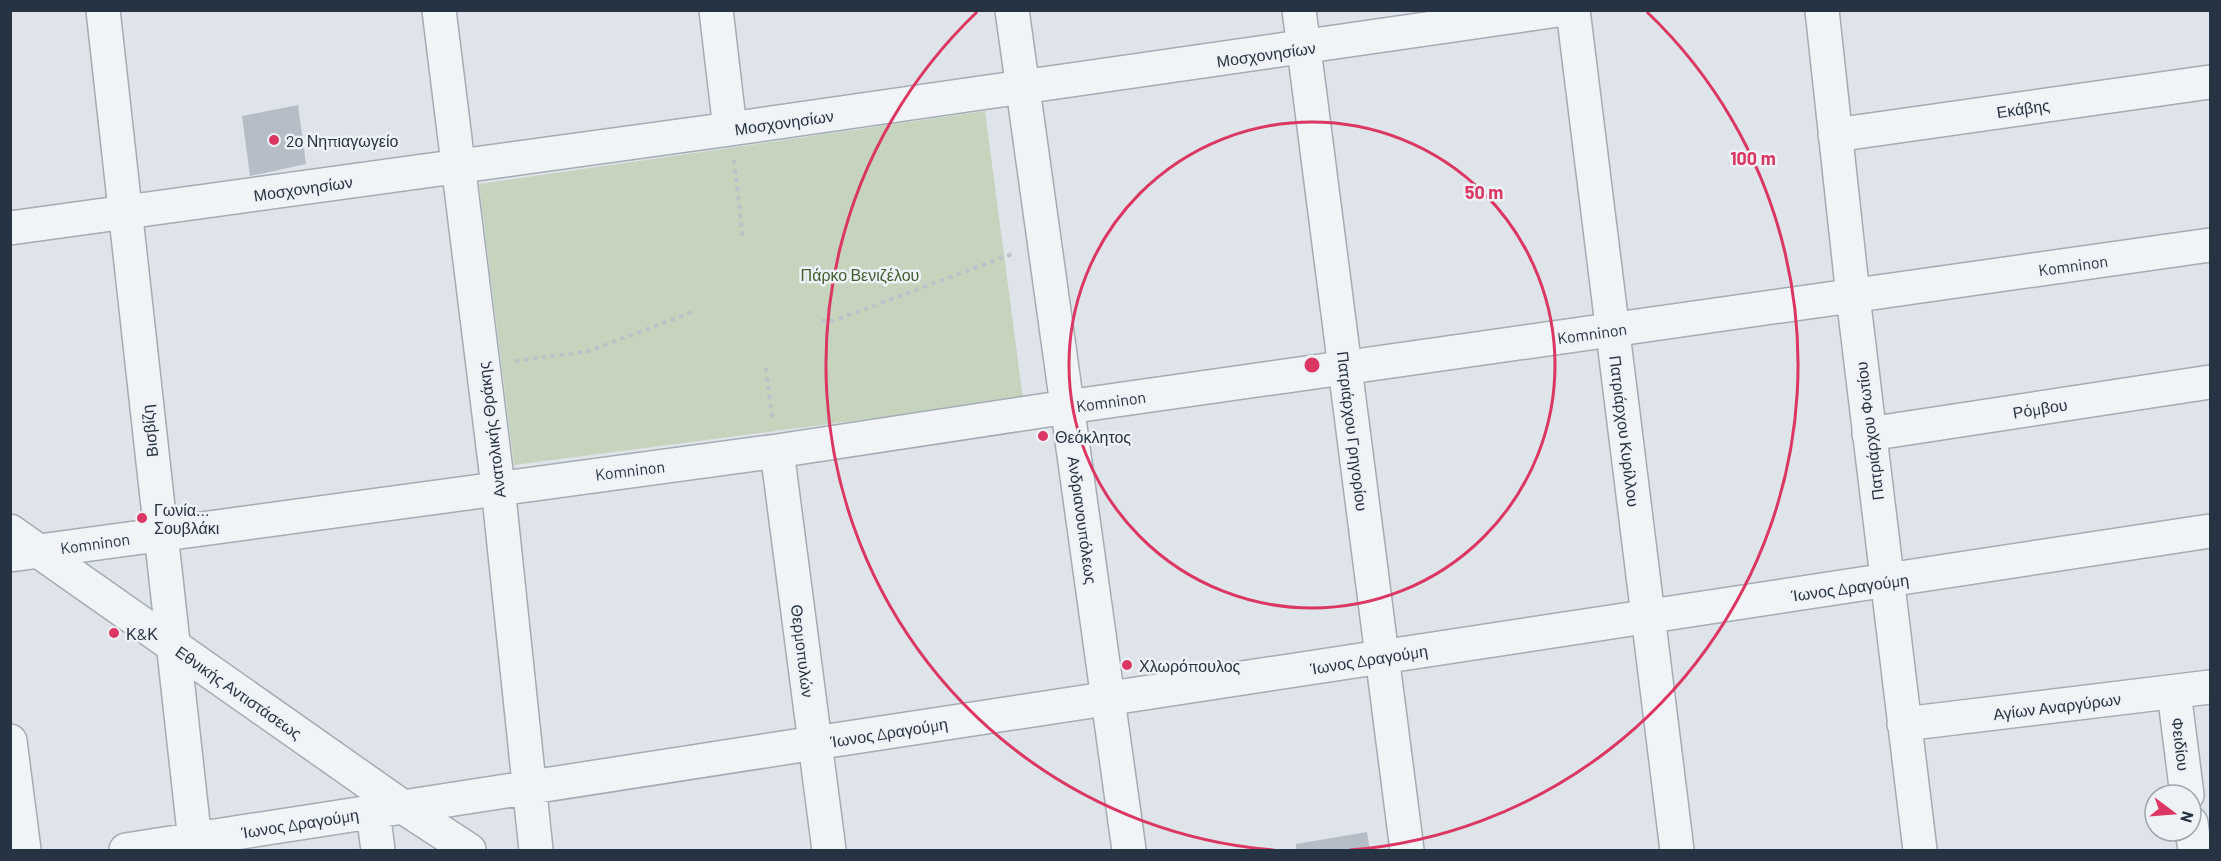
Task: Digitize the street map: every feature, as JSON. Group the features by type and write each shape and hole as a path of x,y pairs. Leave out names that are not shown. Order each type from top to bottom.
{"street":[{"name":"Βισβίζη","path":"103,10 196,845"},
{"name":"Ανατολικής Θράκης","path":"439,10 498,488 536,850"},
{"path":"716,10 730,129"},
{"name":"Ανδριανουπόλεως","path":"1012,10 1129,850"},
{"name":"Πατριάρχου Γρηγορίου","path":"1299,10 1407,850"},
{"name":"Μοσχονησίων","path":"10,228 730,129 1558,10"},
{"name":"Πατριάρχου Κυρίλλου","path":"1573,10 1677,850"},
{"name":"Πατριάρχου Φωτίου","path":"1822,10 1869,434 1920,850"},
{"name":"Εκάβης","path":"1835,135 2211,82"},
{"name":"Komninon","path":"24,553 777,451 1067,407 2211,245"},
{"name":"Ρόμβου","path":"1869,434 2211,382"},
{"name":"Θερμοπυλών","path":"777,451 829,850"},
{"name":"Εθνικής Αντιστάσεως","path":"10,531 24,553 173,646 388,809 469,850"},
{"name":"Ίωνος Δραγούμη","path":"126,850 196,845 388,809 528,787 2211,531"},
{"name":"Αγίων Αναργύρων","path":"1904,724 2211,687"},
{"name":"Φειδίου","path":"2174,692 2185,783"},
{"path":"10,741 24,850"},
{"path":"378,850 388,809"}],"path":[{"path":"730,129 744,240"},
{"path":"821,321 833,321 1045,242"},
{"path":"483,365 588,351 695,311"},
{"path":"766,368 777,451"}],"green space":[{"name":"Πάρκο Βενιζέλου","path":"985,111 1023,399 514,465 479,184"}],"building":[{"name":"2ο Νηπιαγωγείο","path":"298,105 306,164 250,176 242,116"},
{"path":"1367,832 1370,850 1296,850 1296,844"}],"place":[{"name":"2ο Νηπιαγωγείο","path":"274,140"},
{"name":"Θεόκλητος","path":"1043,436"},
{"name":"Γωνία... Σουβλάκι","path":"142,518"},
{"name":"Κ&Κ","path":"114,633"},
{"name":"Χλωρόπουλος","path":"1127,665"}]}
